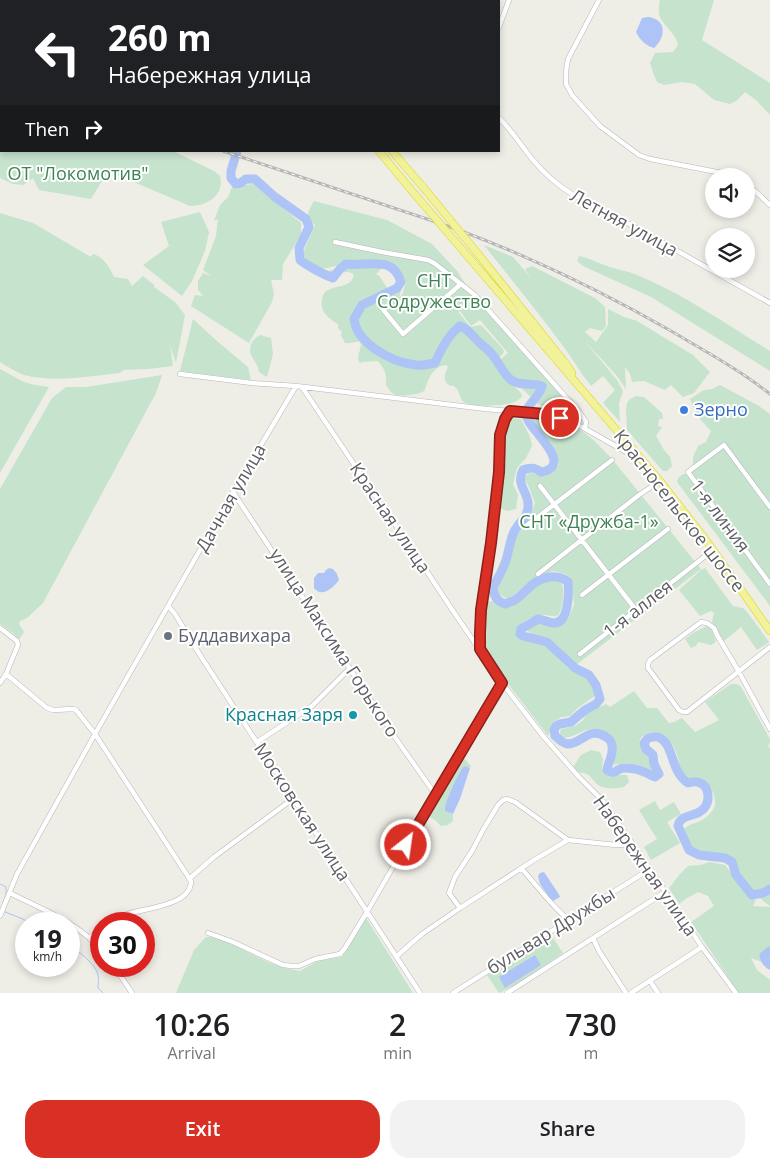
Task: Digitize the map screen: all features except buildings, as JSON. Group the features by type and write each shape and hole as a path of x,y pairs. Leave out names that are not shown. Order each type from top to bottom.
{"highway":[{"name":"Красносельское шоссе","path":"380,152 660,481 713,550 770,631"},
{"name":"Красносельское шоссе","path":"393,152 474,248 566,364 585,395"}],"street":[{"path":"500,24 509,0"},
{"path":"599,0 568,58 566,84 572,95 586,113 600,126 639,154 650,159 705,170"},
{"name":"Летняя улица","path":"500,119 544,173 568,193 593,207 615,216 770,303"},
{"path":"755,191 770,205"},
{"path":"335,242 428,260 434,263 475,295 580,413 586,422 585,428"},
{"path":"381,307 403,334 460,284"},
{"path":"180,374 535,413 560,418 585,428 628,453 633,449"},
{"name":"Дачная улица","path":"0,916 17,874 95,734 296,386"},
{"name":"Красная улица","path":"302,388 480,649"},
{"path":"480,649 481,610 499,472 500,435 505,419 510,411"},
{"name":"1-я линия","path":"770,507 724,445 688,472 770,584"},
{"path":"526,526 612,460"},
{"path":"538,574 639,495 660,481"},
{"path":"540,486 636,610"},
{"name":"улица Максима Горького","path":"234,492 397,740 435,794"},
{"path":"582,595 668,529"},
{"name":"1-я аллея","path":"580,654 713,550"},
{"name":"Московская улица","path":"168,606 175,614 420,993"},
{"path":"770,647 739,672 686,712 679,710 648,668 650,660 663,650 702,622 708,623 714,628 717,635 739,672 770,729"},
{"path":"0,628 17,641 18,645 6,674 0,683"},
{"name":"Набережная улица","path":"480,649 502,683 543,736 602,800 702,947 736,993"},
{"path":"257,742 312,706 350,668"},
{"path":"6,674 47,708 52,710 76,710 95,734 191,881 191,886 180,898 165,905 136,912"},
{"path":"208,933 233,942 283,965 299,966 315,959 340,954 367,912 502,683"},
{"path":"189,879 214,857 294,798"},
{"path":"460,908 449,893 455,877 498,805 503,800 507,799 515,802 568,840 632,845"},
{"path":"397,956 422,934 460,908 568,840"},
{"path":"521,868 547,900 569,920"},
{"name":"бульвар Дружбы","path":"453,993 650,869"},
{"path":"10,892 74,926 90,937"},
{"name":"бульвар Дружбы","path":"507,993 665,892"},
{"path":"593,938 599,951 626,993"},
{"path":"631,993 702,947"},
{"path":"121,977 132,993"},
{"path":"650,981 658,993"}],"green space":[{"path":"660,0 714,0 702,40 770,83 770,115 756,100 745,92 730,104 714,100 695,84 682,82 664,85 657,82 650,63 655,53 673,52 678,45 675,37 660,17"},
{"name":"ОТ \"Локомотив\"","path":"0,152 175,152 214,171 220,176 221,183 217,194 208,202 190,206 108,171 91,199 39,190 33,178 23,185 13,184 0,178"},
{"path":"254,184 301,223 301,235 283,264 282,280 271,280 274,294 272,302 249,343 191,306 195,295 203,296 198,290 198,281 203,273 211,276 203,270 216,236 218,219 214,221 220,205 228,197 232,187 241,189 245,185"},
{"name":"СНТ Содружество","path":"314,201 387,220 432,244 458,272 472,295 579,411 579,417 575,419 549,411 537,403 512,379 500,360 508,353 480,320 471,326 460,311 458,312 471,327 482,326 503,349 504,352 497,364 498,369 521,393 521,398 513,403 503,405 467,404 462,400 456,388 445,381 448,367 446,365 438,368 433,373 423,392 405,395 392,393 386,385 385,372 378,361 361,362 362,364 358,360 361,347 360,342 345,343 338,324 323,311 321,303 323,294 333,288 347,284 353,279 354,274 344,272 331,281 323,278 328,271 346,266 361,264 382,265 382,268 376,274 388,288 401,291 399,297 402,295 406,282 399,271 392,266 372,261 318,270 302,255 315,225 307,218"},
{"path":"200,212 209,232 205,251 192,281 182,296 143,265 169,246 161,222"},
{"path":"0,213 33,223 91,257 93,254 97,255 106,263 114,277 128,279 132,286 143,276 154,287 175,302 185,315 176,363 170,345 173,366 124,370 120,373 84,377 60,379 24,375 0,362"},
{"path":"484,245 513,257 531,278 525,269 532,266 595,298 605,307 606,326 602,331 590,328 585,332 596,342 608,325 608,309 637,321 693,355 710,372 694,393 683,397 671,385 665,390 644,381 632,382 630,374 625,367 626,389 617,376 584,340 617,380 623,391 619,403 620,422 603,403 615,390 603,376 591,386 564,347"},
{"path":"579,256 639,276 708,312 770,351 770,371 651,297 583,266 577,261"},
{"path":"193,319 248,367 251,380 180,371"},
{"path":"260,335 271,338 273,354 267,377 259,372 250,350 253,341"},
{"path":"0,369 24,382 49,387 0,473"},
{"path":"162,375 156,393 43,603 27,618 20,621 19,624 24,632 19,639 0,624 0,489 52,398 66,387 86,387"},
{"path":"720,385 770,414 770,606 677,482 678,478 683,474 687,474 695,465 693,465 693,457 698,446 706,442 711,431 698,417 690,399 704,390"},
{"path":"636,396 644,397 662,413 663,419 659,419 658,426 662,427 656,436 670,457 672,466 667,471 663,471 627,430 627,403"},
{"name":"СНТ «Дружба-1»","path":"536,416 557,418 568,422 595,442 612,459 701,569 576,665 548,638 532,635 526,629 541,622 558,625 568,619 574,605 572,584 565,574 553,571 538,576 508,599 498,594 498,583 508,562 517,532 529,518 535,503 524,478 530,472 539,475 546,474 559,465 552,449 532,420"},
{"path":"512,418 521,419 530,437 532,446 526,458 517,468 513,484 518,495 516,509 508,511 498,508 504,431"},
{"path":"705,568 733,606 743,608 748,613 769,642 757,650 741,627 724,641 712,622 714,613 711,611 700,616 679,590"},
{"path":"550,578 559,578 563,586 563,599 559,614 557,616 541,615 529,618 517,628 517,633 520,637 545,645 568,668 586,677 594,688 595,696 570,716 561,717 552,723 548,736 493,664 486,649 487,602 493,601 500,606 506,607 516,602 535,584"},
{"path":"707,626 712,630 716,642 711,645 698,642 696,646 691,648 685,639"},
{"path":"731,684 737,684 741,687 770,739 768,746 770,748 770,906 742,878 735,861 723,856 693,849 684,829 703,820 710,814 715,805 714,797 712,789 707,783 698,779 688,779 683,775 675,750 667,738 651,732 645,734 639,741 641,747 650,757 654,768 653,772 635,764 614,765 615,747 613,740 602,731 588,729 571,737 559,736 561,729 578,724 591,710 606,704 610,707 634,691 647,708 657,708 669,723 682,718 695,732 719,720 705,702"},
{"path":"591,750 600,752 603,759 602,769 611,774 627,775 629,782 624,787 606,788 597,784 585,773 576,773 572,769 581,755"},
{"path":"461,755 471,766 470,768 463,767 455,784 450,814 453,814 453,821 448,825 441,826 426,815 453,768 455,769"},
{"path":"655,801 660,810 674,802 681,814 667,822 680,843 651,860 644,847 657,839 639,810"},
{"path":"710,862 725,865 750,898 756,900 753,906 770,907 770,958 762,962 751,958 757,970 770,980 770,993 739,993 691,922 714,906 708,896 698,892 679,904 669,888 688,866"},
{"path":"366,918 413,993 176,993 194,950 206,937 217,937 270,963 300,971 318,961 342,957"},
{"path":"551,935 563,953 520,982 499,993 487,975","holes":["534,955 540,965 505,988"]}],"water":[{"path":"648,17 659,21 663,29 661,39 654,48 643,42 636,32 642,18"},
{"path":"329,568 333,569 339,580 327,591 317,591 314,588 314,578 318,573 324,573"},
{"path":"463,767 470,768 453,814 445,811 445,807"},
{"path":"544,872 560,897 553,901 540,884 538,876"},
{"path":"535,955 541,965 505,988 499,977"}],"waterway":[{"path":"237,152 231,171 231,178 236,184 246,179 255,179 275,197 306,219 309,227 299,248 300,260 333,278 346,264 385,265 397,273 401,282 397,288 362,305 354,319 358,331 370,345 384,355 400,362 426,365 435,363 445,343 460,326 469,331 490,352 511,380 542,386 539,394 529,405 525,413 549,449 554,463 550,469 541,472 532,468 523,470 521,481 528,502 527,511 525,517 513,533 505,564 493,588 496,598 505,604 518,598 533,584 543,579 557,577 568,582 567,606 563,618 555,623 538,619 521,629 520,634 547,642 575,668 589,675 596,685 600,699 596,704 585,710 571,722 556,726 554,730 555,736 569,744 591,734 600,734 608,738 612,745 612,753 607,770 614,772 621,768 632,768 655,777 659,774 654,764 653,755 646,749 644,743 648,738 660,738 668,746 682,778 688,783 697,782 707,790 708,797 705,807 698,813 686,817 679,822 678,826 689,850 699,855 725,858 732,862 736,875 752,895 763,893 770,889"},
{"path":"0,884 6,887 6,895 3,902"},
{"path":"5,912 15,916"},
{"path":"770,951 764,956 770,965"},
{"path":"80,953 97,971 98,988 103,993"}],"railway":[{"path":"226,152 452,228 491,242 543,265 621,303 671,331 709,353 770,394"}],"place":[{"name":"Зерно","path":"684,410"},
{"name":"Буддавихара","path":"168,636"},
{"name":"Красная Заря","path":"353,715"}],"route":[{"path":"406,845 502,683 480,649 481,610 491,543 502,426 510,411 544,414 560,418"}]}
